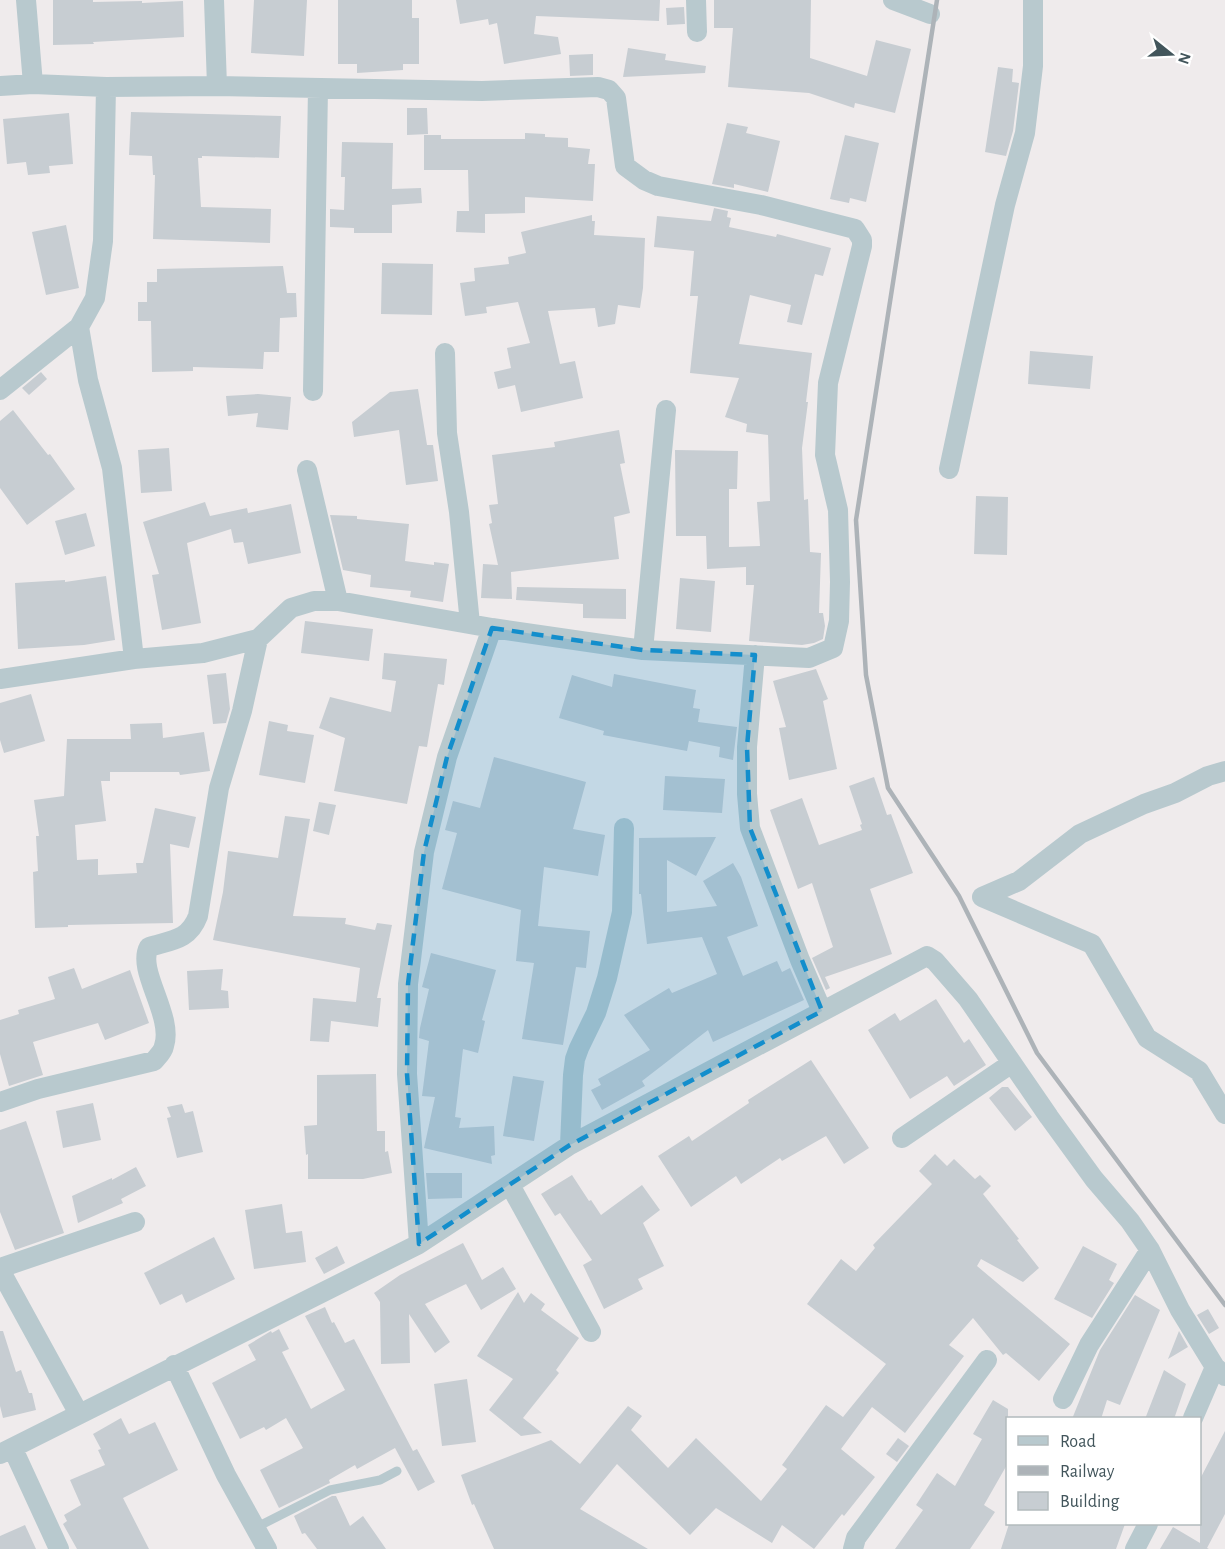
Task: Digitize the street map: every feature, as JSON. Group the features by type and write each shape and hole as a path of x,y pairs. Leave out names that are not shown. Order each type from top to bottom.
{"street":[{"path":"26,0 33,84"},
{"path":"214,0 217,86"},
{"path":"696,0 697,32"},
{"path":"893,0 930,14"},
{"path":"949,469 1005,205 1025,133 1033,66 1033,0"},
{"path":"0,86 33,84 106,87 217,86 482,91 598,87 609,90 616,98 625,166 644,180 658,186 760,205 855,229 862,240 828,383 825,455 838,510 839,621 833,648 809,658 643,650 492,628 338,601 314,602 291,608 258,639 202,653 134,659 0,679"},
{"path":"0,390 79,327 91,308 98,289 103,241 106,87"},
{"path":"313,391 318,88"},
{"path":"79,327 88,380 112,468 134,659"},
{"path":"445,353 447,433 459,512 470,624"},
{"path":"643,650 666,410"},
{"path":"307,470 338,601"},
{"path":"419,1244 407,1074 408,984 421,874 424,852 447,757 492,628"},
{"path":"0,1102 38,1089 154,1061 164,1048 167,1029 148,969 147,951 149,947 186,936 194,927 198,916 219,788 242,711 258,639"},
{"path":"755,656 747,747 750,828 800,960 822,1011"},
{"path":"1225,771 1208,776 1175,793 1144,804 1080,834 1019,881 982,897 1092,944 1147,1038 1199,1071 1225,1114"},
{"path":"570,1145 575,1059 608,978 622,912 624,828"},
{"path":"59,1549 7,1451 174,1365 419,1244 570,1145 927,956 935,961 968,999 1075,1152 1130,1221 1149,1250 1180,1310 1220,1372 1194,1417"},
{"path":"902,1138 1012,1063"},
{"path":"510,1185 591,1332"},
{"path":"80,1414 0,1269 135,1222"},
{"path":"1063,1399 1089,1345 1149,1250"},
{"path":"853,1549 856,1538 987,1360"},
{"path":"174,1365 226,1475 267,1549"},
{"path":"1135,1549 1147,1525"}],"lane":[{"path":"255,1528 330,1490 380,1480 397,1471"}],"highlighted area":[{"path":"492,628 643,650 755,655 747,747 750,828 822,1011 570,1145 419,1244 407,1074 408,984 424,852 447,757"}],"building":[{"path":"53,0 142,1 142,3 183,1 184,37 53,45"},
{"path":"254,0 307,0 304,56 251,53"},
{"path":"338,0 412,0 412,18 419,18 419,64 403,64 403,70 357,73 357,64 338,64"},
{"path":"456,0 660,0 659,21 536,16 534,34 558,37 561,54 504,64 497,23 489,25 488,19 460,24"},
{"path":"714,0 811,0 810,58 867,76 876,40 911,49 895,113 855,103 854,108 809,93 728,87 733,28 714,28"},
{"path":"684,7 685,24 667,25 666,8"},
{"path":"628,48 666,54 665,60 706,66 705,73 623,77"},
{"path":"593,54 593,75 570,76 569,55"},
{"path":"998,67 1013,69 1012,82 1019,83 1013,131 1006,156 985,152"},
{"path":"407,108 427,108 428,134 407,135"},
{"path":"131,112 281,116 279,158 202,156 198,158 201,207 271,209 270,243 153,239 155,175 153,175 152,156 129,155"},
{"path":"69,113 73,164 49,166 50,173 28,175 26,162 7,164 3,119"},
{"path":"727,123 748,127 746,133 780,141 768,192 734,184 734,188 712,184"},
{"path":"525,133 568,138 568,147 590,149 588,164 595,164 593,201 525,197 525,213 485,214 485,233 456,232 457,211 469,211 468,170 424,170 424,135 441,135 441,139 525,139"},
{"path":"845,135 879,143 866,202 850,198 849,203 830,199"},
{"path":"342,142 393,143 392,189 421,188 422,203 392,205 392,233 354,233 354,228 330,227 330,209 344,210 345,177 341,177"},
{"path":"714,208 728,211 727,217 731,218 729,227 776,237 777,234 831,248 823,276 815,274 802,325 787,322 791,305 750,295 739,344 812,353 802,448 804,500 808,499 810,552 821,553 819,613 823,613 825,626 823,639 814,643 802,645 749,641 754,585 746,585 746,567 707,569 706,536 676,536 675,450 738,451 737,489 729,489 729,547 760,546 757,502 770,501 768,435 746,432 747,424 725,417 739,378 690,373 698,296 690,296 694,251 654,247 657,216 711,221"},
{"path":"592,215 592,221 595,221 594,235 645,238 640,308 618,305 615,324 598,327 595,308 548,311 560,364 575,361 583,398 521,412 515,385 498,389 494,372 511,368 507,348 530,343 518,302 486,307 487,313 465,316 460,283 475,281 474,268 509,264 508,257 526,253 521,232"},
{"path":"66,225 79,288 46,295 32,232"},
{"path":"382,263 433,264 432,315 381,314"},
{"path":"283,266 287,293 296,293 297,317 280,318 279,352 264,352 263,369 193,367 193,371 152,372 151,321 138,321 138,302 147,302 147,282 157,282 157,269"},
{"path":"1030,351 1093,356 1090,389 1028,384"},
{"path":"41,372 47,379 29,395 22,388"},
{"path":"418,389 427,445 433,445 438,481 406,485 399,430 354,437 352,422 390,392"},
{"path":"258,394 291,397 288,430 256,427 258,413 228,416 226,396"},
{"path":"13,410 48,455 50,454 75,489 27,525 0,488 0,421"},
{"path":"619,430 625,463 620,464 630,513 614,517 619,559 511,572 512,599 481,598 483,564 498,565 489,524 492,523 489,505 498,504 492,455 555,447 554,442"},
{"path":"169,448 172,491 141,493 138,450"},
{"path":"976,496 1008,497 1007,555 974,554"},
{"path":"205,502 210,516 247,508 248,513 291,504 301,553 248,564 243,542 234,543 231,529 187,543 201,623 162,630 152,575 159,574 143,522"},
{"path":"86,513 95,546 65,555 55,521"},
{"path":"330,515 357,516 357,519 409,524 405,561 434,565 434,562 449,564 443,602 410,597 411,591 370,587 371,575 343,570"},
{"path":"106,576 115,640 84,645 18,649 15,583 65,580 65,582"},
{"path":"680,578 715,581 711,632 676,629"},
{"path":"517,587 626,589 626,619 583,618 583,604 516,600"},
{"path":"305,621 373,629 369,661 301,653"},
{"path":"384,653 447,659 444,685 438,684 427,747 419,746 407,804 334,791 345,738 319,728 330,697 391,712 396,681 382,679"},
{"path":"816,669 828,699 823,701 837,769 789,780 779,728 786,727 773,681"},
{"path":"226,673 230,709 226,723 213,724 207,675"},
{"path":"614,674 696,690 693,708 700,709 698,722 737,727 733,760 719,757 720,747 689,741 687,751 603,735 604,731 559,718 572,675 612,687"},
{"path":"31,694 45,741 4,753 0,740 0,703"},
{"path":"269,721 288,725 287,731 314,735 305,783 259,775"},
{"path":"162,723 163,738 204,732 210,771 180,775 179,772 110,772 110,781 101,781 106,821 75,825 77,860 98,859 98,875 137,873 136,863 143,863 155,808 196,817 189,848 170,844 173,923 68,925 68,927 35,928 33,872 38,871 36,836 39,836 34,800 64,796 67,739 131,739 130,724"},
{"path":"494,757 586,782 573,829 605,835 598,876 544,867 538,926 590,931 586,968 576,967 563,1045 522,1039 534,963 516,961 521,910 442,889 457,833 445,830 453,801 480,808"},
{"path":"665,776 725,779 722,813 663,810"},
{"path":"874,777 887,815 891,814 913,873 870,889 892,954 825,977 830,988 826,990 812,958 833,947 812,883 798,889 770,810 802,798 819,845 862,830 849,786"},
{"path":"319,802 336,805 329,835 313,831"},
{"path":"285,816 310,819 293,916 346,918 345,924 375,930 377,923 392,925 377,998 381,998 378,1027 331,1021 329,1042 310,1041 313,998 356,1002 360,968 213,940 223,892 228,851 278,858"},
{"path":"716,837 696,876 667,860 667,912 717,906 703,881 733,863 741,877 758,926 727,937 743,976 777,961 782,972 790,968 804,1000 713,1042 708,1030 642,1081 645,1086 602,1110 591,1090 601,1085 598,1079 650,1050 624,1015 669,988 672,993 717,974 702,937 647,944 641,894 639,894 639,838"},
{"path":"431,953 496,970 482,1020 485,1021 478,1053 463,1049 455,1117 461,1118 459,1128 494,1126 495,1155 491,1156 492,1164 424,1148 435,1097 422,1096 429,1041 419,1038 429,989 422,987"},
{"path":"74,968 82,989 130,970 149,1023 105,1040 98,1023 33,1042 43,1075 9,1086 0,1054 0,1020 19,1014 18,1010 55,999 48,977"},
{"path":"223,969 221,990 228,991 229,1008 189,1010 187,971"},
{"path":"936,999 964,1043 969,1039 986,1065 954,1086 947,1076 910,1099 868,1030 895,1013 900,1021"},
{"path":"811,1060 869,1148 844,1164 826,1136 782,1161 780,1158 741,1184 736,1176 691,1207 658,1156 689,1136 692,1141 749,1103 748,1100"},
{"path":"376,1074 377,1131 385,1131 385,1152 388,1151 392,1173 363,1179 308,1179 308,1154 306,1155 304,1126 317,1125 317,1075"},
{"path":"513,1076 544,1081 534,1141 503,1136"},
{"path":"1002,1087 1008,1087 1032,1117 1015,1131 989,1098"},
{"path":"93,1103 101,1140 63,1148 56,1111"},
{"path":"182,1104 185,1113 193,1111 203,1152 177,1158 167,1118 171,1117 167,1107"},
{"path":"26,1121 64,1233 15,1250 0,1212 0,1130"},
{"path":"935,1154 947,1166 954,1159 975,1179 980,1175 991,1186 983,1194 1039,1268 1023,1282 981,1259 977,1266 1070,1344 1039,1381 1006,1353 1003,1355 973,1318 949,1345 964,1356 905,1433 872,1407 841,1449 875,1477 814,1549 782,1525 772,1543 716,1508 690,1535 617,1464 580,1509 648,1549 494,1549 474,1504 472,1505 461,1475 551,1440 580,1464 628,1406 642,1416 631,1430 668,1468 696,1438 761,1501 787,1469 782,1465 826,1405 843,1417 886,1364 807,1304 841,1259 856,1271 875,1248 873,1245 932,1184 919,1171"},
{"path":"136,1167 146,1186 121,1199 123,1203 78,1223 72,1196 112,1178 112,1180"},
{"path":"426,1173 462,1173 462,1198 428,1199"},
{"path":"572,1175 601,1215 642,1185 660,1210 643,1223 664,1266 638,1279 643,1289 604,1309 583,1265 592,1260 560,1213 555,1216 541,1194"},
{"path":"282,1204 286,1233 302,1231 306,1262 254,1269 245,1210"},
{"path":"214,1237 235,1279 186,1303 182,1294 160,1305 144,1273"},
{"path":"463,1243 482,1280 503,1267 516,1289 481,1310 466,1284 425,1304 450,1342 435,1353 409,1314 410,1363 381,1364 380,1302 374,1293 400,1275"},
{"path":"337,1246 345,1263 324,1274 315,1258"},
{"path":"1083,1246 1117,1264 1109,1280 1114,1283 1092,1318 1054,1299"},
{"path":"518,1292 524,1303 531,1293 545,1304 541,1310 579,1338 556,1370 559,1373 523,1418 542,1433 521,1436 489,1410 513,1379 477,1356"},
{"path":"1135,1295 1160,1310 1120,1405 1107,1400 1102,1417 1073,1417 1100,1350"},
{"path":"325,1307 345,1343 354,1339 413,1451 417,1449 435,1482 418,1491 395,1448 357,1469 355,1465 329,1480 330,1483 279,1508 260,1470 303,1448 286,1418 266,1430 264,1427 240,1439 212,1383 256,1360 248,1345 271,1331 272,1333 279,1329 289,1349 282,1352 311,1409 345,1390 305,1316"},
{"path":"1208,1309 1219,1328 1209,1334 1197,1315"},
{"path":"0,1331 3,1331 16,1372 21,1370 29,1393 32,1393 36,1410 3,1418 0,1406"},
{"path":"1179,1331 1188,1347 1168,1359"},
{"path":"1164,1370 1186,1384 1175,1417 1146,1417"},
{"path":"467,1379 476,1442 442,1446 434,1384"},
{"path":"993,1400 1008,1409 1006,1466 984,1505 995,1512 970,1549 895,1549 923,1510 916,1505 937,1473 955,1486 982,1439 973,1434"},
{"path":"121,1418 129,1434 155,1422 178,1470 123,1498 149,1549 77,1549 63,1524 67,1521 64,1515 81,1505 70,1480 105,1465 98,1450 101,1449 93,1434"},
{"path":"1225,1431 1225,1514 1207,1548 1209,1549 1160,1549 1173,1527 1200,1543 1201,1477"},
{"path":"898,1438 909,1446 897,1462 886,1454"},
{"path":"336,1496 350,1526 363,1516 386,1549 317,1549 305,1533 302,1534 294,1516"},
{"path":"25,1525 36,1549 0,1549 0,1536"},
{"path":"1009,1525 1125,1525 1116,1549 1001,1549"}],"railway":[{"path":"937,0 856,520 866,675 888,788 959,896 1037,1053 1225,1305"}]}
